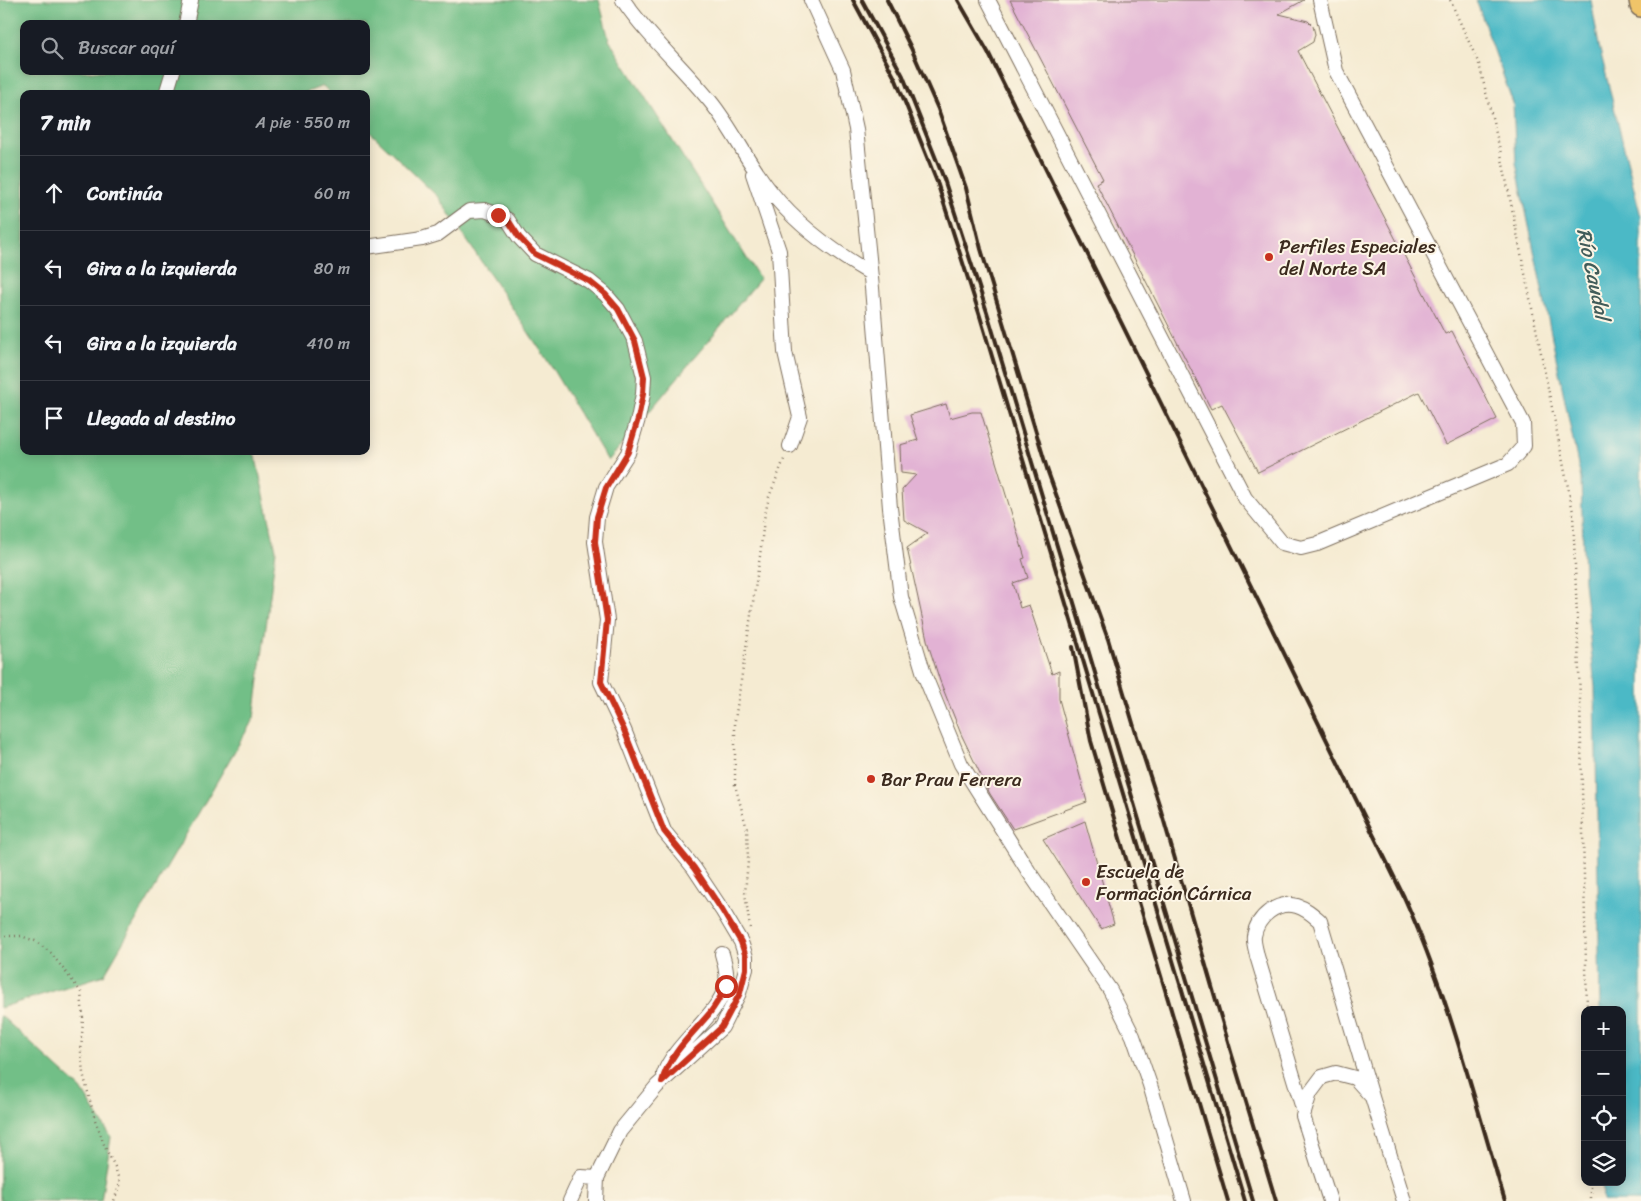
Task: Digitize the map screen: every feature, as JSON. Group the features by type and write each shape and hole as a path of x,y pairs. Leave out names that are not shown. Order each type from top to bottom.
{"highway":[{"path":"1640,0 1641,6"}],"street":[{"path":"187,20 191,0"},
{"path":"623,0 649,33 711,103 770,192 808,229 856,265 870,273"},
{"path":"811,0 843,70 856,130 890,508 901,597 924,674 961,764 1029,872 1110,990 1133,1036 1150,1085 1184,1201"},
{"path":"988,0 1245,498 1282,543 1301,548 1317,544 1508,464 1524,446 1523,422 1336,71 1320,0"},
{"path":"167,90 172,75"},
{"path":"747,157 779,251 785,352 800,417 790,446"},
{"path":"370,246 422,239 438,234 469,211 485,210 508,220 519,237 535,254 589,281 605,294 618,309 635,341 644,377 638,419 628,452 606,488 597,517 595,542 607,620 601,682 624,730 664,831 694,868 722,910 741,942 746,957 746,969 740,993 722,1027 662,1082 620,1131 597,1178 596,1201"},
{"path":"1304,1112 1253,938 1258,924 1266,913 1280,905 1296,905 1309,911 1320,921 1404,1201"},
{"path":"662,1082 664,1071 710,1012 726,986 727,976 722,954"},
{"path":"1330,1201 1303,1116 1310,1093 1322,1077 1336,1073 1355,1078 1372,1097"},
{"path":"570,1201 581,1177 597,1178"}],"path":[{"path":"1450,0 1479,64 1501,154 1573,512 1580,698 1587,1006"},
{"path":"751,936 745,892 748,861 747,829 735,785 735,720 764,519 769,497 790,446"},
{"path":"0,936 21,936 35,941 50,953 81,992 83,1018 81,1053 83,1073 95,1120 120,1183 114,1201"},
{"path":"1591,1186 1591,1201"}],"green space":[{"path":"0,0 599,0 609,40 760,279 608,461 547,360 438,197 370,132 370,90 327,90 323,86 312,90 20,90 20,455 254,455 276,550 254,718 104,975 0,1008"},
{"path":"0,1015 81,1089 111,1137 101,1201 0,1201"}],"water":[{"name":"Río Caudal","path":"1476,0 1591,0 1599,46 1641,217 1641,1201 1603,1201 1602,1186 1626,1186 1626,1006 1600,1006 1595,687 1584,581 1581,479 1516,163 1513,103"}],"building":[{"name":"Perfiles Especiales del Norte SA","path":"1010,0 1304,0 1279,14 1308,21 1313,26 1315,34 1313,42 1298,51 1445,334 1452,331 1497,419 1446,445 1419,392 1258,472 1222,404 1211,409 1096,183 1103,179"},
{"path":"946,404 950,418 972,412 981,412 1025,558 1022,559 1028,578 1013,583 1020,608 1029,605 1052,674 1059,671 1059,699 1087,802 1013,829 990,794 961,734 940,681 928,644 907,548 928,533 904,520 902,490 916,475 901,473 900,445 918,440 910,415"},
{"name":"Escuela de Formación Cárnica","path":"1085,821 1114,924 1101,929 1043,839"}],"railway":[{"path":"853,0 896,80 937,182 979,313 1245,1201"},
{"path":"862,0 903,76 944,179 987,312 1253,1201"},
{"path":"887,0 938,109 966,188 981,249 1048,472 1108,639 1159,804 1276,1201"},
{"path":"958,0 988,52 1404,897 1420,934 1447,1009 1505,1201"},
{"path":"1073,647 1091,741 1228,1201"}],"place":[{"name":"Perfiles Especiales del Norte SA","path":"1269,257"},
{"name":"Bar Prau Ferrera","path":"871,779"},
{"name":"Escuela de Formación Cárnica","path":"1086,882"}],"route":[{"path":"498,215 508,220 519,237 535,254 589,281 605,294 618,309 635,341 644,377 638,419 628,452 606,488 597,517 595,542 607,620 601,682 624,730 664,831 694,868 722,910 741,942 746,957 746,969 740,993 722,1027 662,1082 664,1071 710,1012 726,986"}]}
